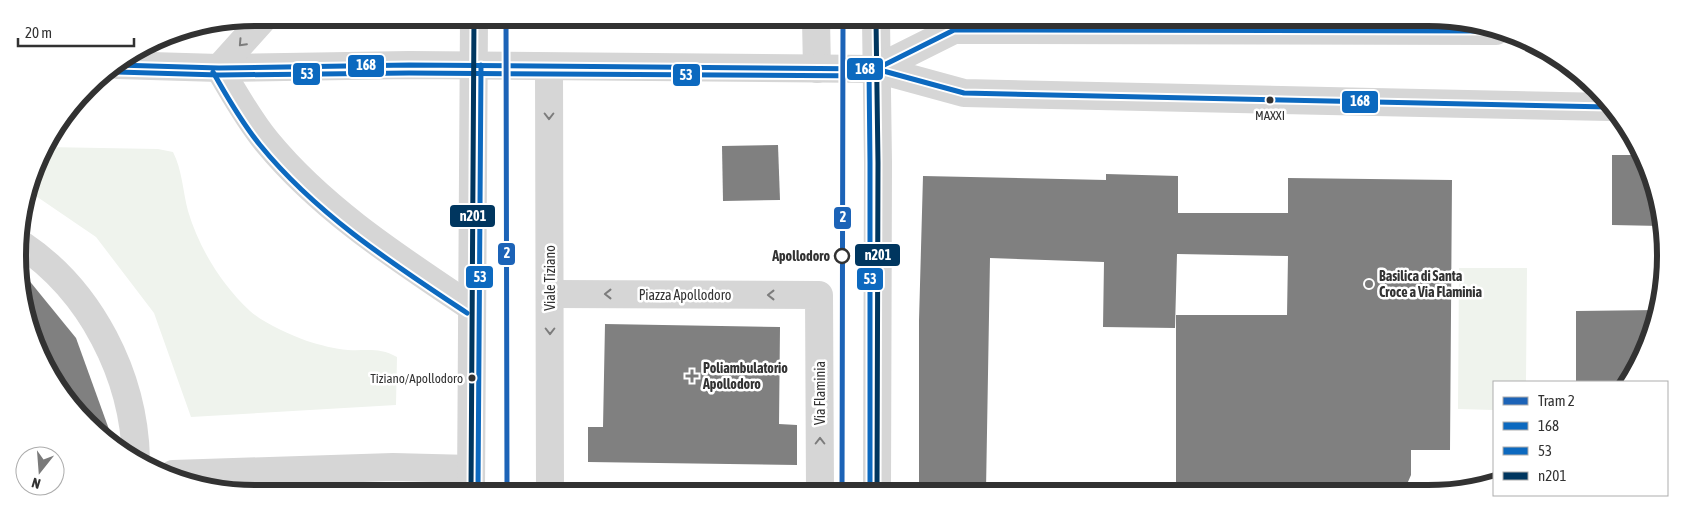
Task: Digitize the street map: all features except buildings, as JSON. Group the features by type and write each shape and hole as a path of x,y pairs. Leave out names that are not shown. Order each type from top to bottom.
{"street":[{"path":"219,68 257,26"},
{"path":"184,474 394,467 471,479 474,26"},
{"path":"816,26 817,69"},
{"path":"876,26 878,163 877,485"},
{"path":"876,69 954,30 1472,31"},
{"path":"128,65 219,68 474,65 876,69 964,93 1602,107"},
{"name":"Viale Tiziano","path":"549,67 550,485"},
{"path":"219,68 266,141 314,192 358,228 471,307"},
{"path":"27,248 47,265 67,286 86,308 102,333 115,360 125,388 132,416 135,450"},
{"name":"Piazza Apollodoro","path":"550,294 819,295"},
{"name":"Via Flaminia","path":"819,295 820,485"}],"shaded area":[{"path":"54,147 158,149 173,152 180,173 188,211 198,238 212,265 239,300 263,320 307,341 328,347 379,351 397,357 396,405 191,417 154,313 96,237 34,195"},
{"path":"1459,268 1527,268 1526,381 1493,381 1493,410 1458,409"}],"tram line":[{"name":"2","path":"506,26 507,485"},
{"name":"2","path":"842,485 843,26"}],"transit line":[{"name":"n201","path":"471,485 474,26"},
{"name":"n201","path":"876,26 878,163 877,485"},
{"name":"168","path":"855,68 876,69 954,30 1472,31"},
{"name":"168","path":"128,65 219,68 409,65 876,69 964,93 1602,107"},
{"name":"53","path":"478,485 481,65"},
{"name":"53","path":"869,69 870,485"},
{"name":"53","path":"119,72 219,75 409,73 876,76"},
{"name":"53","path":"213,72 253,137 306,194 384,257 467,313"}],"place":[{"name":"MAXXI","path":"1270,100"},
{"name":"Apollodoro","path":"842,256"},
{"name":"Basilica di Santa Croce a Via Flaminia","path":"1369,284"},
{"name":"Poliambulatorio Apollodoro","path":"692,376"},
{"name":"Tiziano/Apollodoro","path":"472,378"}]}
